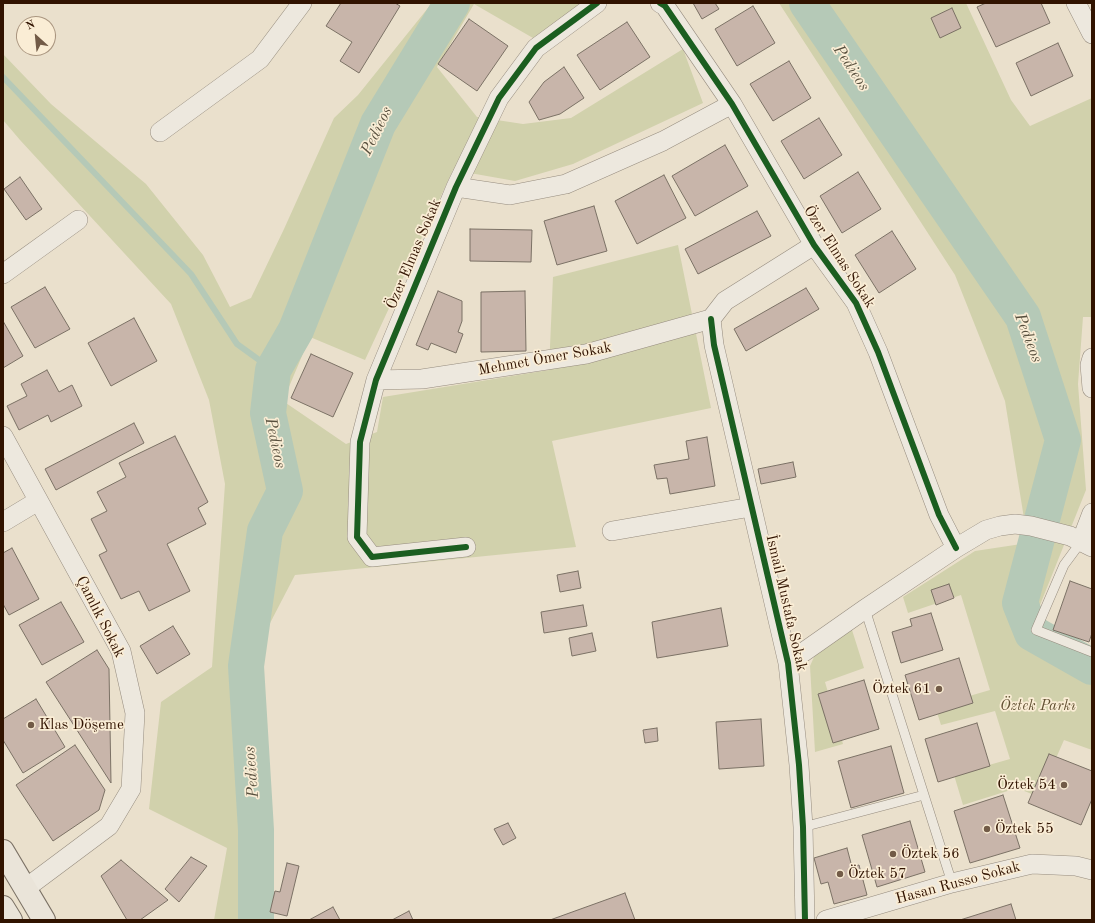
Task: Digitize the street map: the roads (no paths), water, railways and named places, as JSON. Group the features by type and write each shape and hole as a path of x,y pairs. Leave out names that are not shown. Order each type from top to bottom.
{"main road":[{"path":"3,851 44,920"},
{"path":"3,907 11,920"}],"street":[{"path":"160,132 260,59 302,3"},
{"name":"Özer Elmas Sokak","path":"466,547 372,557 357,537 360,442 376,380 456,188 500,98 536,48 597,3"},
{"name":"Özer Elmas Sokak","path":"660,3 665,6 732,104 814,245 856,303 878,352 939,515 956,548"},
{"path":"1076,3 1092,34"},
{"path":"456,188 510,195 566,184 663,141 732,104"},
{"path":"3,274 78,220"},
{"path":"711,319 725,301 814,245"},
{"name":"Mehmet Ömer Sokak","path":"376,380 422,379 586,354 711,319"},
{"name":"İsmail Mustafa Sokak","path":"711,319 714,345 788,663 799,765 803,827 805,920"},
{"path":"1092,358 1090,365 1092,388"},
{"name":"Çamlık Sokak","path":"3,436 121,651 135,713 131,789 109,826 26,888"},
{"path":"3,522 38,501"},
{"path":"612,531 751,507"},
{"path":"1081,542 1092,512"},
{"name":"İsmail Mustafa Sokak","path":"788,663 865,609 956,548 986,530 1015,524 1031,526 1081,542"},
{"name":"Hasan Russo Sokak","path":"826,920 952,883 1032,864 1076,866 1092,870"}],"lane":[{"path":"1081,542 1064,565 1036,630 1092,652"},
{"path":"865,609 952,883"},
{"path":"803,827 924,794"}],"waterway":[{"name":"Pedieos","path":"256,920 256,830 246,666 265,531 285,491 268,413 273,370 296,330 378,124 452,3"},
{"name":"Pedieos","path":"807,3 1023,317 1063,440 1020,603 1032,633 1092,667"},
{"path":"3,77 191,274 237,344 273,370"}],"place":[{"name":"Öztek 61","path":"939,689"},
{"name":"Klas Döşeme","path":"31,725"},
{"name":"Öztek 54","path":"1064,785"},
{"name":"Öztek 55","path":"987,829"},
{"name":"Öztek 56","path":"893,854"},
{"name":"Öztek 57","path":"840,874"}],"park label":[{"name":"Öztek Parkı","path":"1038,706"}]}
